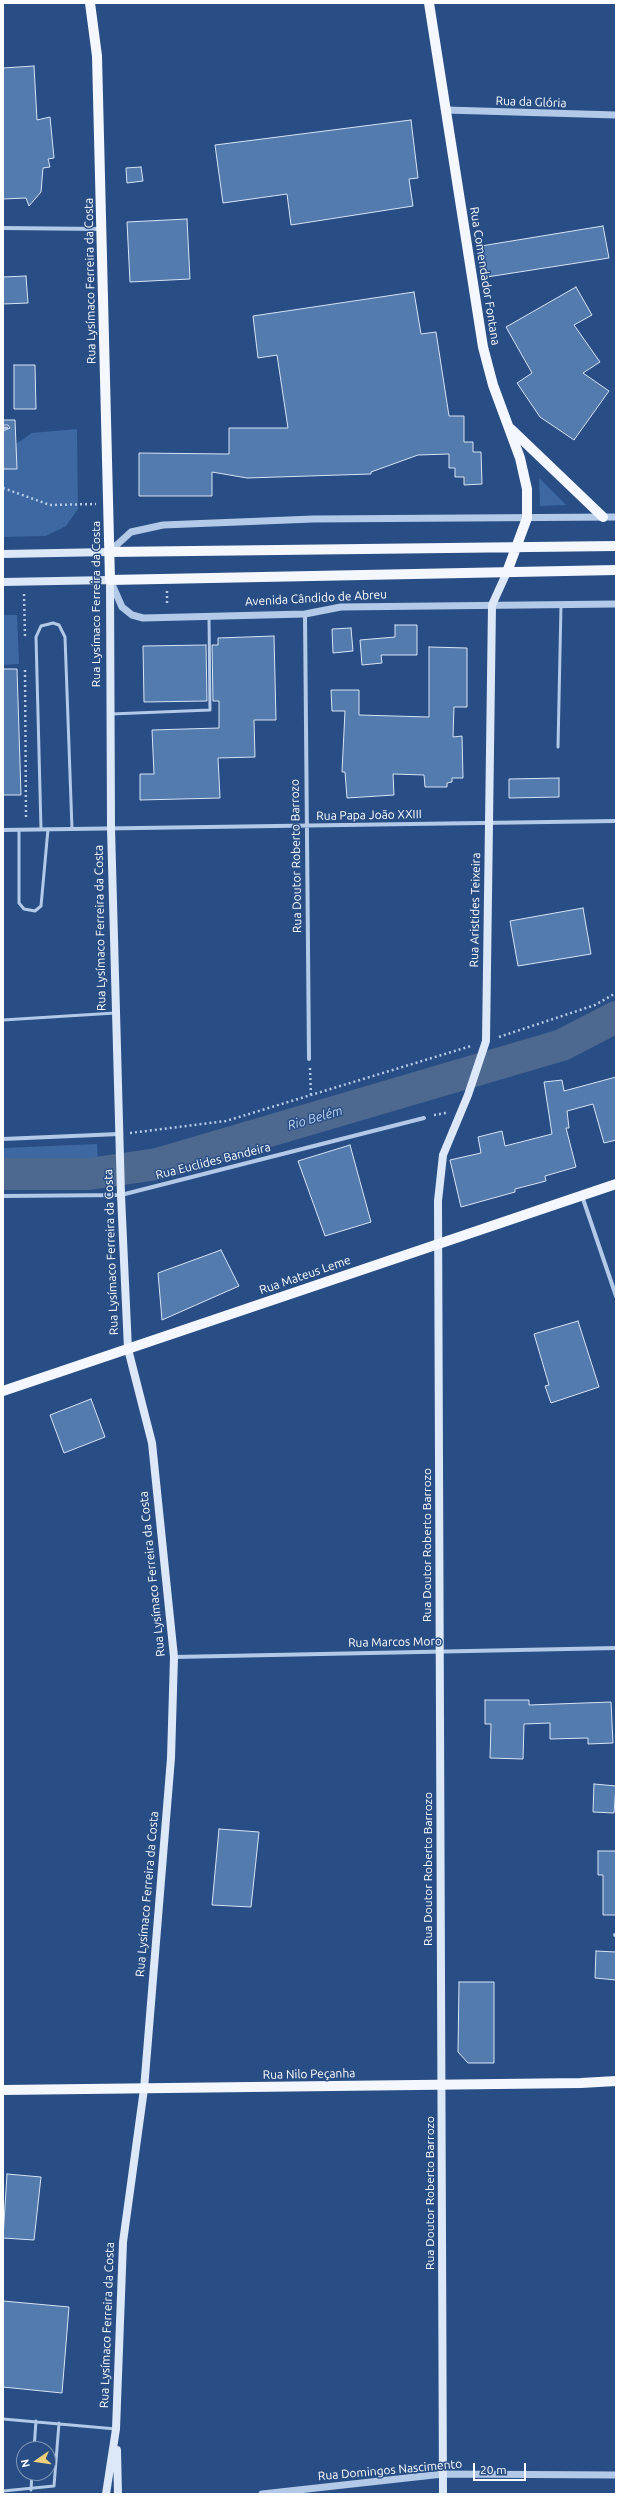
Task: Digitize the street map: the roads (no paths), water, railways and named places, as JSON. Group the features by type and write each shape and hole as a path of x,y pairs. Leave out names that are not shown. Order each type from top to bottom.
{"main road":[{"name":"Rua Lysímaco Ferreira da Costa","path":"90,3 97,56 110,580 111,828 115,1013 128,1349 152,1443 174,1657 172,1758 144,2088 120,2273 116,2429 106,2494"},
{"name":"Rua Comendador Fontana","path":"429,3 483,347 493,385 524,476 528,503 526,518 507,572"},
{"path":"508,427 603,517"},
{"path":"3,554 616,546"},
{"name":"Avenida Cândido de Abreu","path":"3,582 616,570"},
{"name":"Rua Aristides Teixeira","path":"437,1244 439,1178 443,1155 468,1095 486,1041 492,605 507,572"},
{"name":"Rua Mateus Leme","path":"3,1391 616,1184"},
{"name":"Rua Doutor Roberto Barrozo","path":"437,1244 443,2494"},
{"name":"Rua Nilo Peçanha","path":"3,2090 441,2085 616,2081"},
{"path":"116,2429 118,2494"}],"street":[{"name":"Rua da Glória","path":"446,110 616,116"},
{"path":"3,228 101,229"},
{"path":"109,552 131,532 163,525 313,519 616,517"},
{"name":"Avenida Cândido de Abreu","path":"110,580 120,602 132,615 143,618 305,614 341,607 616,604"},
{"name":"Rua Doutor Roberto Barrozo","path":"305,614 309,1059"},
{"name":"Rua Papa João XXIII","path":"3,830 616,821"},
{"name":"Rua Euclides Bandeira","path":"3,1196 121,1195 424,1118"},
{"path":"3,1139 120,1134"},
{"path":"582,1195 616,1296"},
{"name":"Rua Marcos Moro","path":"174,1657 616,1648"},
{"name":"Rua Domingos Nascimento","path":"262,2494 443,2474 616,2475"}],"lane":[{"path":"558,747 561,604"},
{"path":"110,715 210,710 209,616"},
{"path":"41,829 36,637 41,626 53,623 59,625 65,636 72,829"},
{"path":"19,830 19,903 24,909 35,911 40,906 48,829"},
{"path":"3,1020 115,1013"},
{"path":"3,2419 116,2429"},
{"path":"35,2441 36,2421"},
{"path":"3,2491 31,2490 51,2487 56,2483 59,2423"},
{"path":"31,2490 32,2481"}],"waterway":[{"name":"Rio Belém","path":"3,1174 89,1174 157,1164 562,1045 616,1017"}]}
